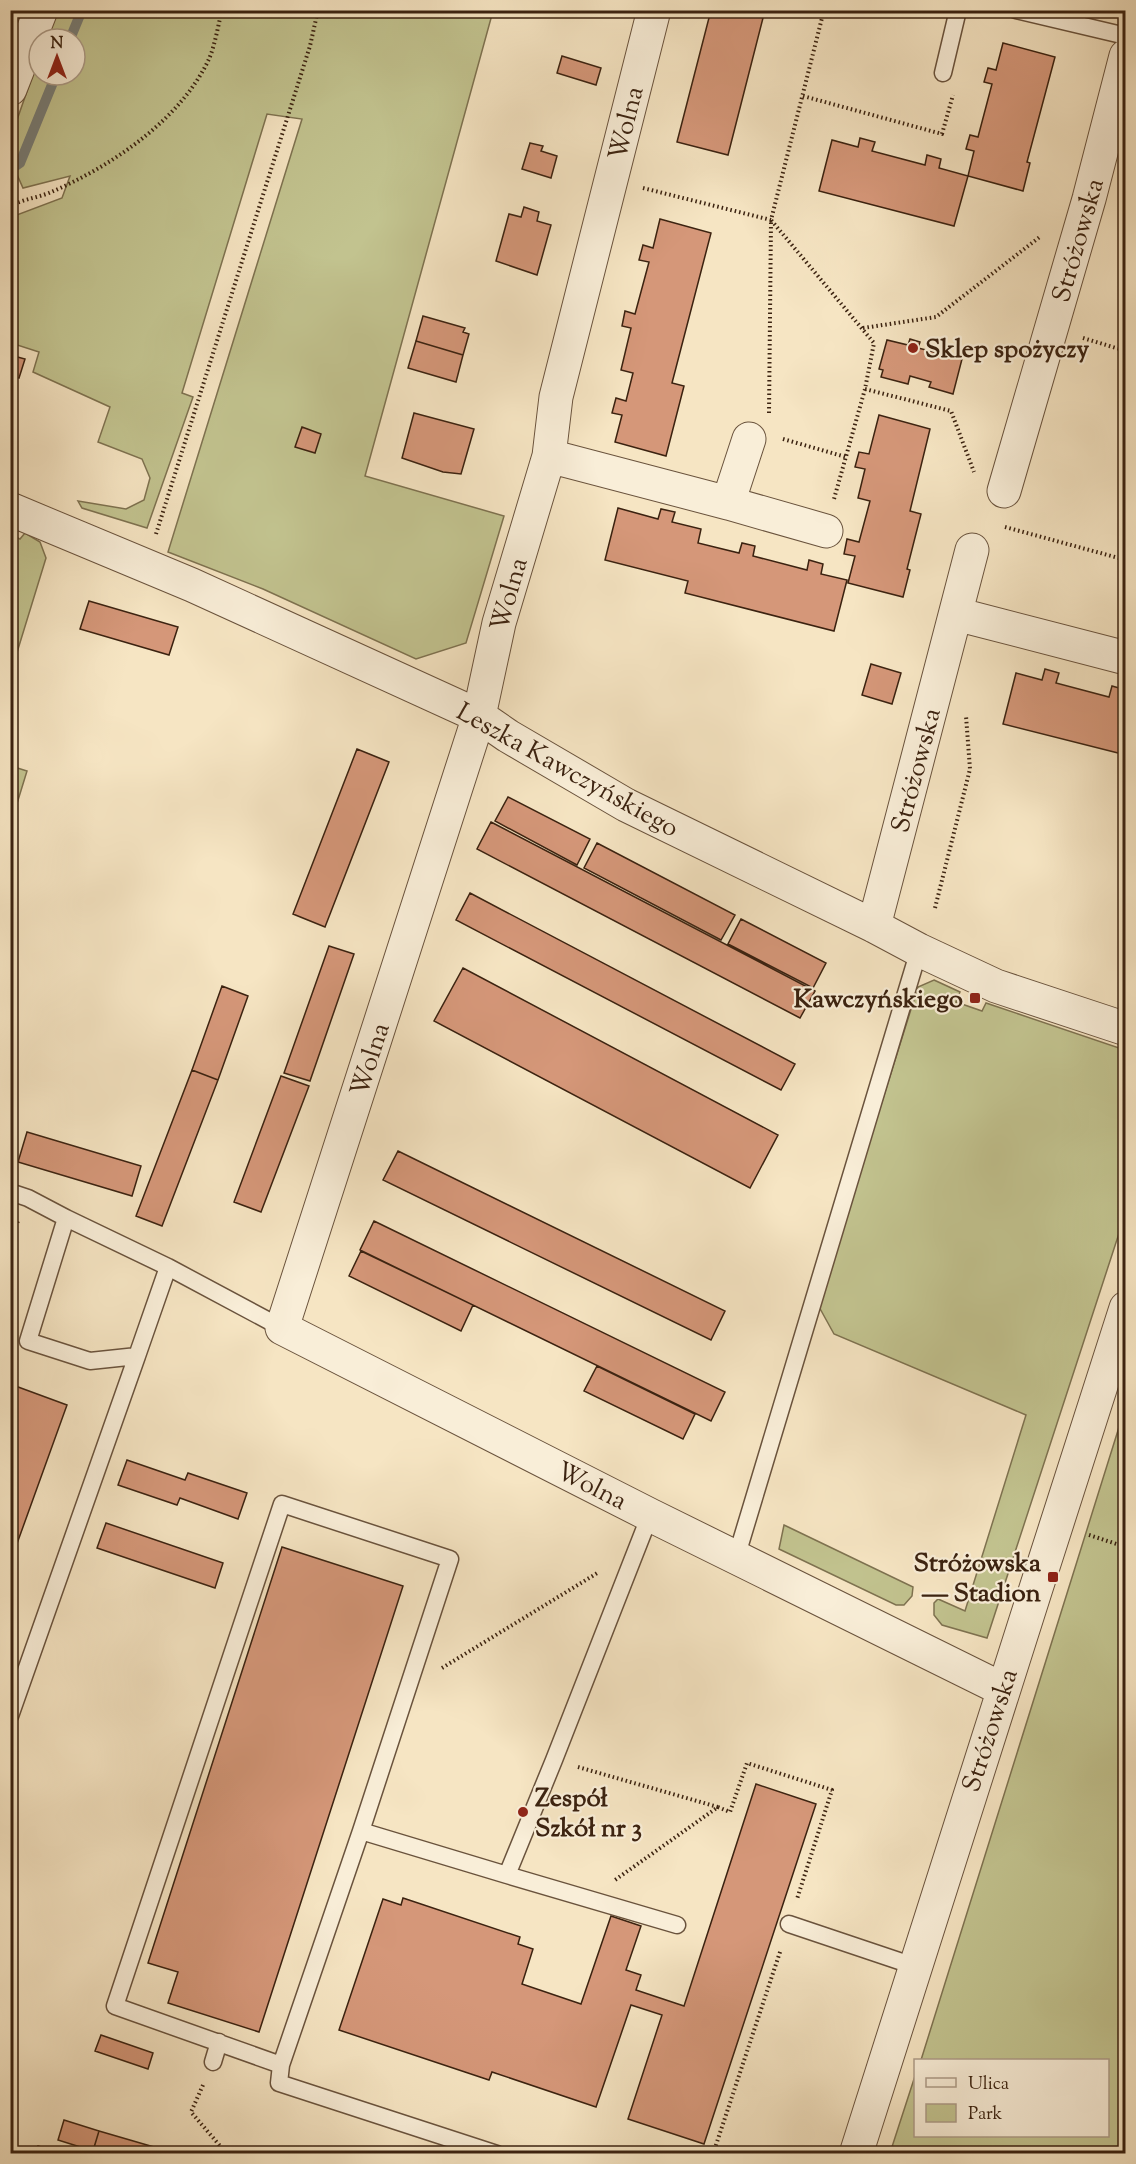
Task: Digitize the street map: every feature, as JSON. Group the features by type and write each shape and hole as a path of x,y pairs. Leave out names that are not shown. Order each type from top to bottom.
{"street":[{"path":"10,89 41,10"},
{"name":"Wolna","path":"654,10 556,397 549,456 499,623 479,716 282,1328 650,1515 1002,1689"},
{"name":"Stróżowska","path":"1004,491 1089,199 1125,56"},
{"path":"728,503 766,434"},
{"path":"549,456 826,531"},
{"name":"Leszka Kawczyńskiego","path":"10,509 192,585 479,716 508,736 626,805 996,986 1125,1029"},
{"name":"Stróżowska","path":"874,926 972,550"},
{"path":"956,614 1125,658"},
{"name":"Stróżowska","path":"856,2154 1125,1308"}],"lane":[{"path":"943,73 958,10"},
{"path":"1016,10 1125,36"},
{"path":"736,1557 919,950"},
{"path":"10,1192 28,1198 168,1267 282,1328"},
{"path":"66,1218 28,1341 90,1361 137,1356"},
{"path":"10,1716 168,1267"},
{"path":"281,2065 115,2006 282,1504 450,1559 281,2065 279,2083 497,2154"},
{"path":"507,1875 650,1515"},
{"path":"361,1831 677,1925"},
{"path":"789,1924 914,1966"},
{"path":"213,2062 219,2042"}],"path":[{"path":"10,206 24,199 47,194 92,171 146,136 190,91 209,58 222,10"},
{"path":"146,566 306,58 318,10"},
{"path":"824,10 771,220 766,434 846,457"},
{"path":"803,96 942,134 958,78 943,73"},
{"path":"611,179 771,220 874,343 865,388 826,531"},
{"path":"863,328 936,317 1049,230"},
{"path":"1052,329 1125,351"},
{"path":"935,908 970,769 966,711"},
{"path":"408,1689 636,1550"},
{"path":"554,1760 718,1807 588,1898"},
{"path":"191,2112 227,2154"}],"green space":[{"path":"56,11 493,11 365,476 504,516 466,643 416,659 263,589 168,552 302,119 267,114 182,393 193,397 147,528 82,508 78,501 126,509 144,500 150,478 142,459 98,442 110,407 33,372 39,352 11,343 10,229 14,216 62,198 70,176 23,188 11,161 11,137 28,87 87,87 87,27 50,27"},
{"path":"25,533 40,542 46,558 11,672 11,535 20,539"},
{"path":"10,766 27,771 11,823"},
{"path":"934,980 960,992 956,1002 982,1011 986,1003 1125,1050 1125,1215 987,1638 942,1625 934,1615 934,1603 938,1599 965,1611 1026,1415 834,1334 818,1305 918,987"},
{"path":"1125,1408 1125,2153 890,2153 914,2079 914,2137 1109,2137 1109,2059 921,2059"},
{"path":"784,1525 913,1587 912,1596 904,1605 896,1605 779,1549"}],"building":[{"path":"711,10 756,10 755,15 763,18 728,155 677,142"},
{"path":"1003,43 1055,57 1027,162 1030,163 1023,191 968,176 974,151 966,149 970,135 978,137 992,84 984,82 988,68 996,70"},
{"path":"562,56 601,68 596,85 557,73"},
{"path":"860,138 875,142 872,151 925,165 927,155 941,159 939,168 968,176 954,226 819,191 832,140 858,147"},
{"path":"530,143 543,146 541,151 557,156 551,178 522,169"},
{"path":"524,207 539,212 537,221 551,225 537,275 496,261 509,214 521,217"},
{"path":"660,219 711,233 672,383 684,386 666,456 615,442 622,415 612,413 616,398 626,401 633,373 621,370 631,328 622,326 625,311 635,314 649,262 639,260 643,245 653,248"},
{"path":"423,316 465,328 463,332 469,334 463,355 416,341"},
{"path":"910,339 920,342 918,348 962,359 953,394 929,387 931,382 910,376 908,384 881,377 883,370 879,369 887,340 908,345"},
{"path":"416,341 463,355 456,382 408,368"},
{"path":"10,355 25,359 19,378 10,375"},
{"path":"414,413 474,429 461,474 443,472 402,458"},
{"path":"879,415 930,429 910,511 921,514 907,569 910,570 903,597 848,583 855,556 844,554 847,539 859,542 870,501 858,498 865,469 855,467 859,452 869,454"},
{"path":"302,427 321,434 315,453 295,447"},
{"path":"618,508 658,519 661,509 675,512 672,522 701,529 698,543 739,553 742,543 755,546 753,556 807,570 809,560 823,564 821,574 847,580 834,631 685,593 688,581 605,560"},
{"path":"89,601 178,627 169,655 80,629"},
{"path":"871,664 901,673 892,704 862,695"},
{"path":"1045,669 1059,673 1056,683 1109,697 1112,686 1126,690 1126,755 1003,724 1016,673 1042,680"},
{"path":"357,749 389,762 325,927 293,914"},
{"path":"508,797 590,839 577,865 495,821"},
{"path":"491,822 815,991 800,1018 477,849"},
{"path":"597,843 735,915 721,940 584,868"},
{"path":"470,893 795,1064 781,1090 456,920"},
{"path":"741,919 826,963 813,988 728,944"},
{"path":"329,946 354,954 310,1081 284,1073"},
{"path":"463,968 778,1135 750,1188 434,1021"},
{"path":"222,986 248,996 218,1080 192,1070"},
{"path":"192,1070 218,1080 162,1226 136,1216"},
{"path":"281,1076 309,1086 261,1212 234,1202"},
{"path":"27,1132 141,1166 132,1196 18,1162"},
{"path":"398,1151 725,1311 711,1340 383,1180"},
{"path":"374,1221 725,1392 711,1421 360,1250"},
{"path":"361,1251 473,1305 461,1331 349,1276"},
{"path":"597,1366 695,1414 683,1439 584,1391"},
{"path":"10,1384 67,1405 10,1563"},
{"path":"127,1460 185,1480 188,1473 247,1493 238,1519 180,1498 177,1505 118,1485"},
{"path":"106,1523 223,1563 215,1588 97,1548"},
{"path":"282,1547 403,1586 259,2032 168,2003 178,1972 148,1963"},
{"path":"756,1784 816,1804 704,2144 628,2119 662,2015 631,2005 596,2107 492,2072 489,2080 339,2030 383,1899 401,1905 403,1898 520,1937 518,1944 533,1949 522,1984 581,2004 611,1916 641,1926 626,1970 641,1975 636,1990 684,2006"},
{"path":"101,2035 153,2053 148,2069 95,2051"},
{"path":"64,2120 99,2131 93,2151 58,2140"},
{"path":"99,2131 178,2154 92,2154"},
{"path":"38,2146 64,2154 36,2154"}],"waterway":[{"path":"75,27 82,10"},
{"path":"10,170 20,163 51,87"}],"place":[{"name":"Sklep spożyczy","path":"913,348"},
{"name":"Kawczyńskiego","path":"975,998"},
{"name":"Stróżowska — Stadion","path":"1053,1577"},
{"name":"Zespół Szkół nr 3","path":"523,1812"}]}
